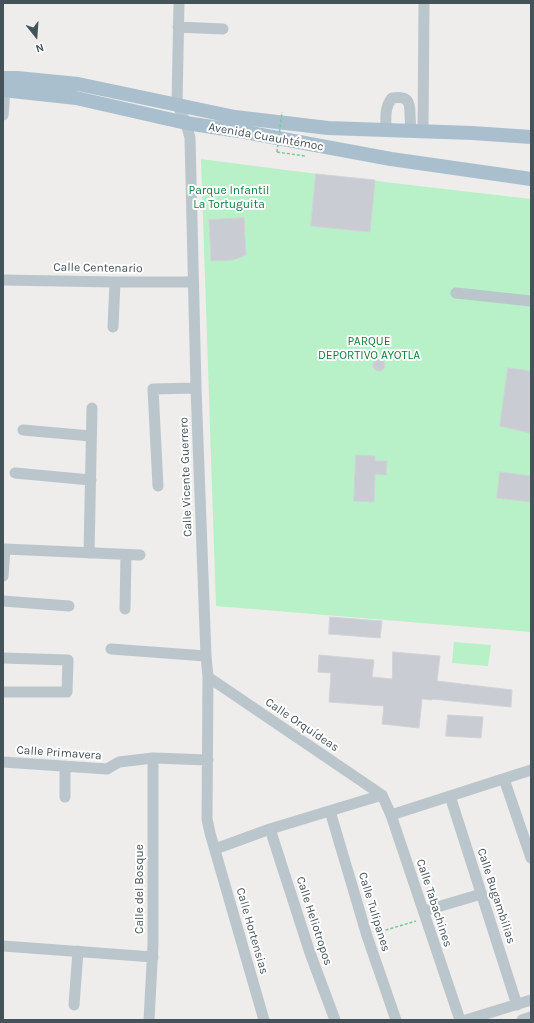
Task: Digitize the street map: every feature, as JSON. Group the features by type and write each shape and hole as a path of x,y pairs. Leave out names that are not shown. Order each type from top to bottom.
{"main road":[{"path":"4,86 17,78 78,84 235,117 328,128 531,137"},
{"name":"Avenida Cuauhtémoc","path":"4,86 76,98 186,123 245,132 391,159 531,179"}],"street":[{"path":"177,104 179,3"},
{"path":"417,131 424,3"},
{"path":"178,27 223,29"},
{"path":"3,115 4,86"},
{"path":"386,130 388,103 392,98 401,97 407,100 410,104 417,131"},
{"name":"Calle Vicente Guerrero","path":"177,104 186,123 190,138 196,388 208,677 208,819 210,833 215,849"},
{"name":"Calle Centenario","path":"3,280 193,282"},
{"path":"113,327 115,282"},
{"path":"456,293 531,301"},
{"path":"158,486 152,389 196,388"},
{"path":"89,553 92,408"},
{"path":"23,430 91,436"},
{"path":"15,473 90,480"},
{"path":"3,576 5,549 140,555"},
{"path":"125,609 126,555"},
{"path":"3,601 69,606"},
{"path":"111,649 206,656"},
{"path":"3,658 68,660 67,692 3,692"},
{"name":"Calle Orquídeas","path":"208,677 382,795"},
{"name":"Calle Primavera","path":"3,762 107,769 119,762 154,758 208,760"},
{"name":"Calle del Bosque","path":"149,1020 153,945 154,758"},
{"path":"65,766 65,797"},
{"path":"392,815 531,770"},
{"path":"504,779 531,858"},
{"path":"215,849 270,829 382,795"},
{"name":"Calle Tabachines","path":"382,795 392,815 425,915 466,1020"},
{"name":"Calle Bugambilias","path":"450,796 517,1005"},
{"name":"Calle Tulipanes","path":"330,811 367,936 396,1020"},
{"name":"Calle Heliotropos","path":"270,829 310,953 335,1020"},
{"name":"Calle Hortensias","path":"215,849 264,1020"},
{"path":"425,915 481,894"},
{"path":"3,946 152,957"},
{"path":"74,1005 78,951"},
{"path":"466,1020 531,1000"},
{"path":"522,1020 531,1017"}],"path":[{"path":"282,112 277,152 305,156 306,153"},
{"path":"367,936 425,915"}],"green space":[{"name":"PARQUE DEPORTIVO AYOTLA","path":"201,159 531,199 531,632 216,606"},
{"path":"454,642 491,645 488,666 452,663"}],"building":[{"path":"316,174 375,180 370,232 311,226"},
{"path":"244,218 246,255 233,260 211,261 209,220"},
{"path":"381,359 384,360 384,370 377,371 374,370 373,363 374,360"},
{"path":"508,368 531,371 530,433 500,426"},
{"path":"356,455 375,456 375,461 387,461 386,475 375,474 374,502 354,501"},
{"path":"500,472 531,476 531,502 497,498"},
{"path":"330,617 382,621 380,638 329,634"},
{"path":"393,652 440,656 437,681 512,690 511,707 422,699 419,728 382,724 384,706 329,702 331,673 318,672 319,655 374,660 372,677 392,679"},
{"path":"448,715 483,717 481,738 446,736"}],"park label":[{"name":"Parque Infantil La Tortuguita","path":"229,198"}]}
